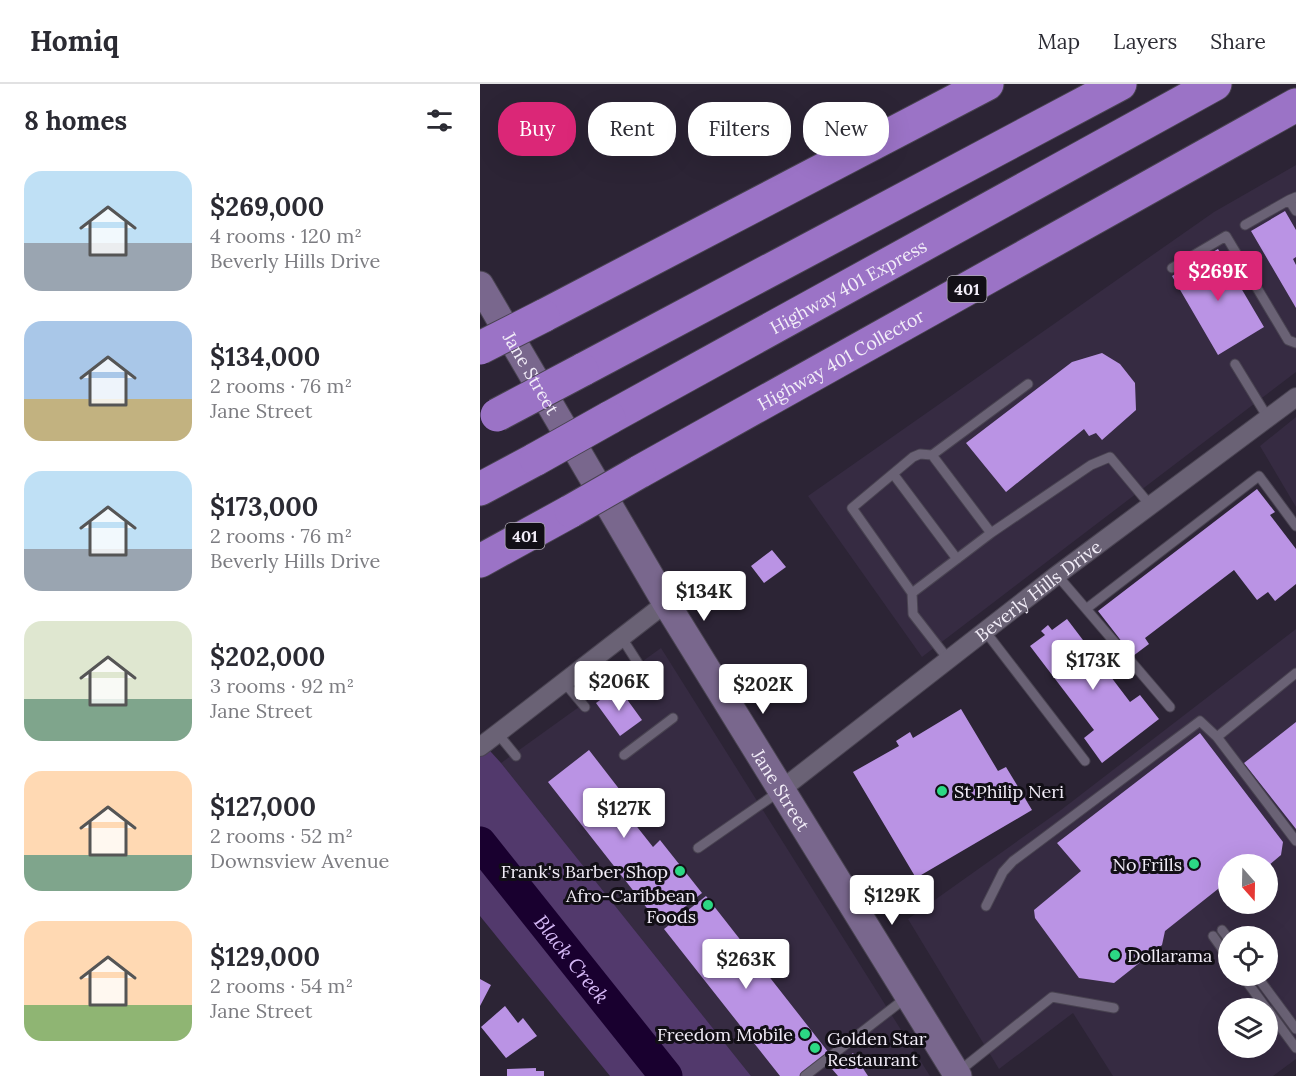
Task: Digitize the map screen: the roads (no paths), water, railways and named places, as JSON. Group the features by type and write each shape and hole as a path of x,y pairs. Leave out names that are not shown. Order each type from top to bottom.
{"highway":[{"path":"480,348 987,84"},
{"path":"488,420 1120,84"},
{"name":"Highway 401 Express","path":"480,489 1215,84"},
{"name":"Highway 401 Collector","path":"480,561 1296,105"}],"main road":[{"name":"Jane Street","path":"480,285 666,603 957,1075"}],"street":[{"name":"Beverly Hills Drive","path":"782,789 1057,575 1296,397"},
{"path":"480,747 666,603"}],"lane":[{"path":"1245,225 1293,199 1296,211"},
{"path":"1172,268 1226,236 1288,340 1296,343"},
{"path":"1235,364 1268,418"},
{"path":"948,659 913,614 912,593 852,507 894,475 913,457 920,454 932,455 1028,384"},
{"path":"932,455 991,533"},
{"path":"912,593 991,533 1091,465 1110,457 1150,505"},
{"path":"894,475 957,559"},
{"path":"1086,609 1259,476 1296,526"},
{"path":"1057,575 1170,707"},
{"path":"985,631 1085,761"},
{"path":"622,638 641,668"},
{"path":"1217,737 1296,673"},
{"path":"564,682 585,707"},
{"path":"624,755 673,718"},
{"path":"986,906 1003,872 1013,861 1200,721 1217,737 1296,841"},
{"path":"498,734 516,756"},
{"path":"698,848 782,789"},
{"path":"1213,936 1218,943"},
{"path":"1264,986 1296,1029"},
{"path":"806,1076 908,996"},
{"path":"957,1075 1052,998 1114,1008"},
{"path":"1278,1024 1296,1048"}],"waterway":[{"name":"Black Creek","path":"480,843 666,1076"}],"place":[{"name":"St Philip Neri","path":"942,791"},
{"name":"No Frills","path":"1194,864"},
{"name":"Frank's Barber Shop","path":"680,871"},
{"name":"Afro-Caribbean Foods","path":"708,905"},
{"name":"Dollarama","path":"1115,955"},
{"name":"Freedom Mobile","path":"805,1034"},
{"name":"Golden Star Restaurant","path":"815,1048"}]}
